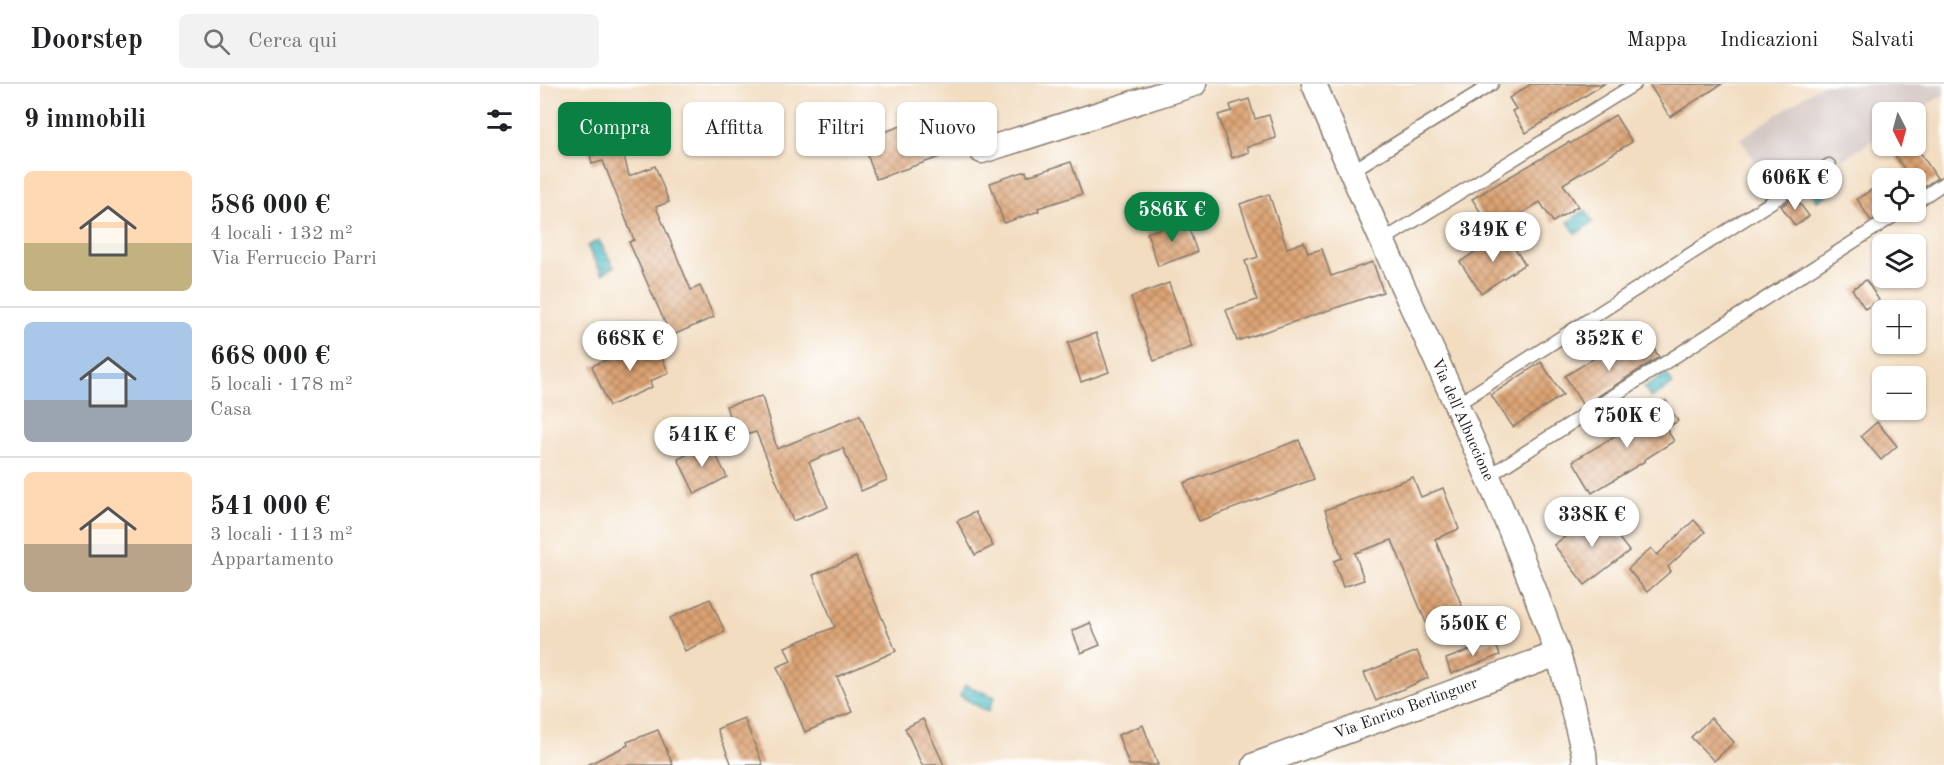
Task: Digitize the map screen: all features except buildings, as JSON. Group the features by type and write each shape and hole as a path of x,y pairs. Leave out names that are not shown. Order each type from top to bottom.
{"street":[{"path":"997,147 1194,84"},
{"name":"Via dell'Albuccione","path":"1314,84 1350,172 1505,519 1557,654 1584,753 1585,765"},
{"name":"Via Enrico Berlinguer","path":"1255,765 1557,654"}],"lane":[{"path":"1350,172 1492,84"},
{"path":"1382,241 1635,84"},
{"path":"1456,405 1829,165"},
{"path":"1926,195 1944,183"},
{"path":"1487,477 1884,222"}],"shaded area":[{"path":"1823,84 1944,84 1944,95 1926,106 1926,102 1872,102 1872,140 1842,160 1835,153 1776,191 1740,139"}],"water":[{"path":"1831,177 1838,188 1817,201 1810,190"},
{"path":"1585,210 1593,222 1576,234 1568,222"},
{"path":"599,240 614,267 602,274 587,246"},
{"path":"1666,373 1673,384 1651,398 1644,387"},
{"path":"965,685 995,697 988,712 960,696"}]}
